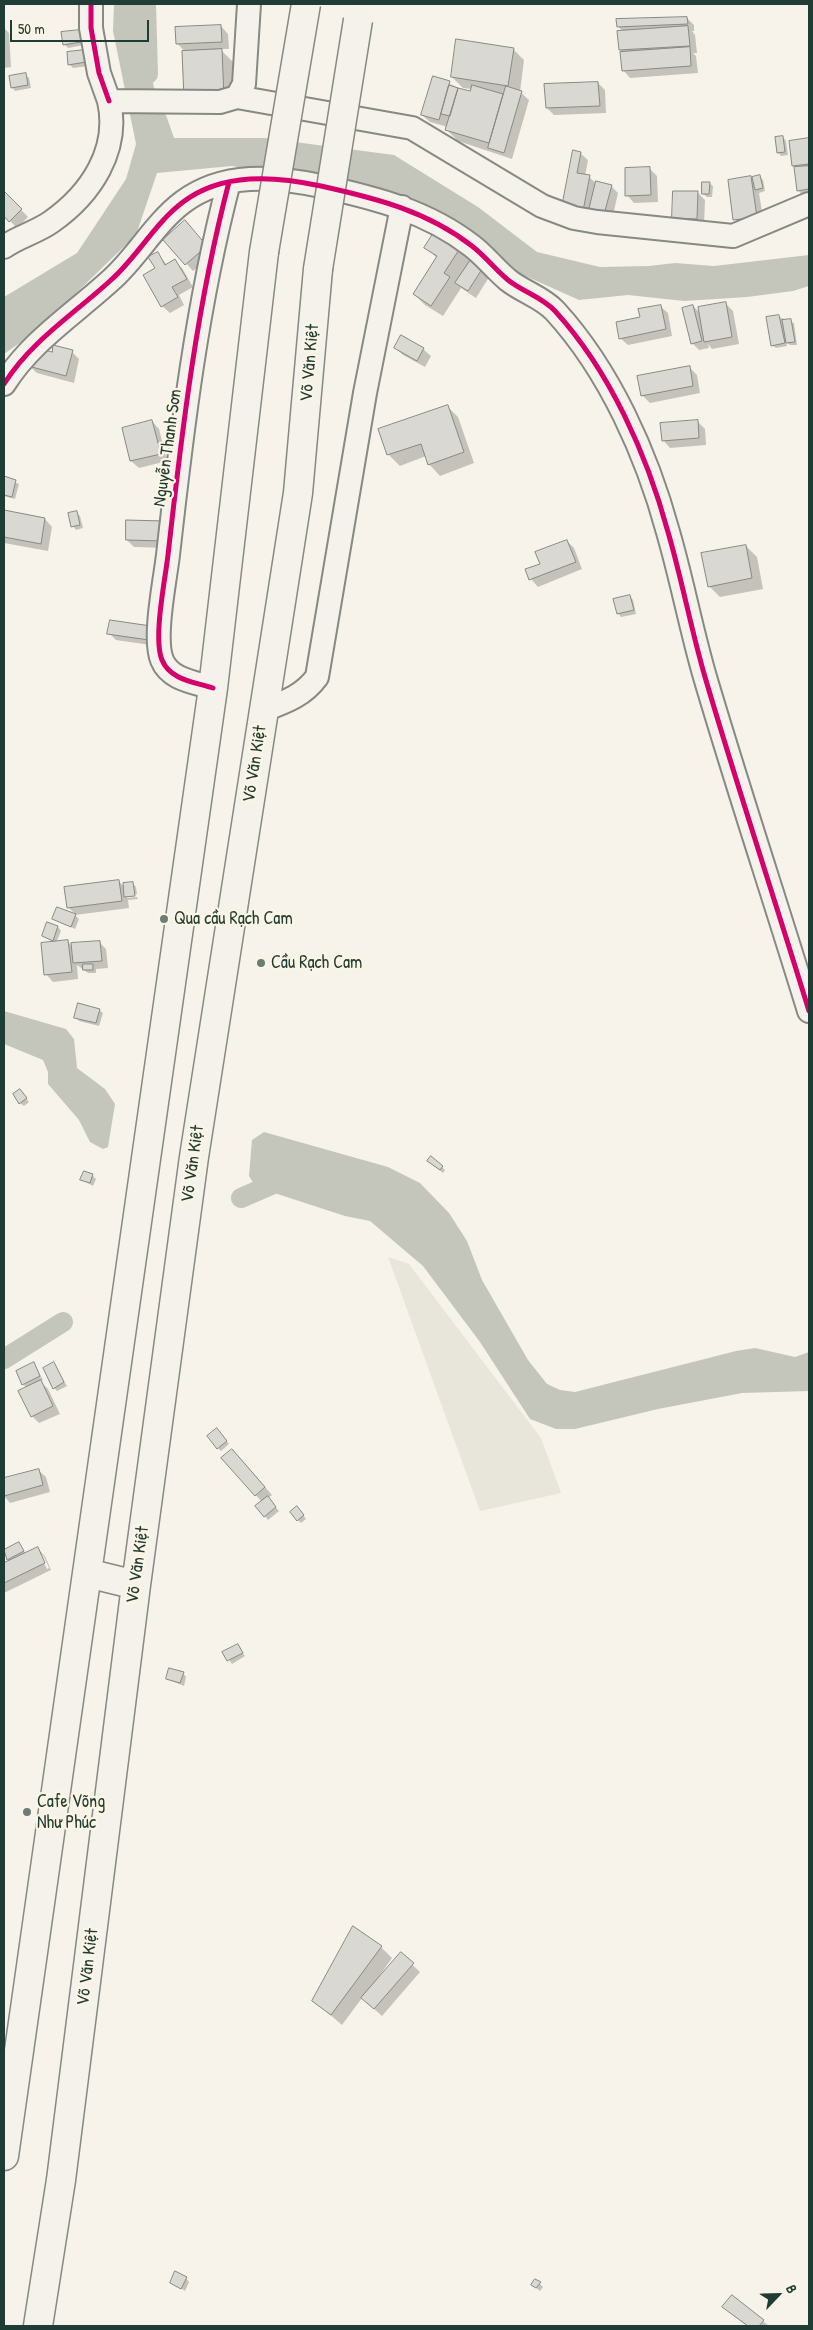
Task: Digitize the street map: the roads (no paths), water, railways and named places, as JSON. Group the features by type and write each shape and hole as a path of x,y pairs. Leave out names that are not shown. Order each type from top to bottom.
{"main road":[{"path":"4,2156 213,688 264,252 306,4"},
{"name":"Võ Văn Kiệt","path":"38,2326 61,2180 136,1585 194,1157 298,493 318,269 359,12"},
{"path":"87,1573 136,1585"}],"street":[{"path":"4,248 51,222 91,184 110,144 116,101 99,73 91,28 91,4"},
{"path":"237,97 244,84 249,4"},
{"path":"116,101 220,102 237,97 412,128 542,206 574,218 597,222 734,236 809,204"},
{"path":"4,384 33,346 115,277 184,202 229,182 257,178 293,180 367,196 402,207 451,231 486,258 509,281 547,304 555,311 582,345 606,382 627,422 668,529 692,634 809,1011"},
{"name":"Nguyễn Thanh Sơn","path":"213,688 181,679 171,674 162,660 159,636 173,509 203,296 229,182"},
{"path":"264,710 292,699 308,689 317,677 365,393 402,207"}],"waterway":[{"path":"146,4 148,74"},
{"path":"241,1198 285,1179"},
{"path":"4,1359 63,1322"}],"place":[{"name":"Qua cầu Rạch Cam","path":"164,919"},
{"name":"Cầu Rạch Cam","path":"261,963"},
{"name":"Cafe Võng Như Phúc","path":"27,1812"}]}
